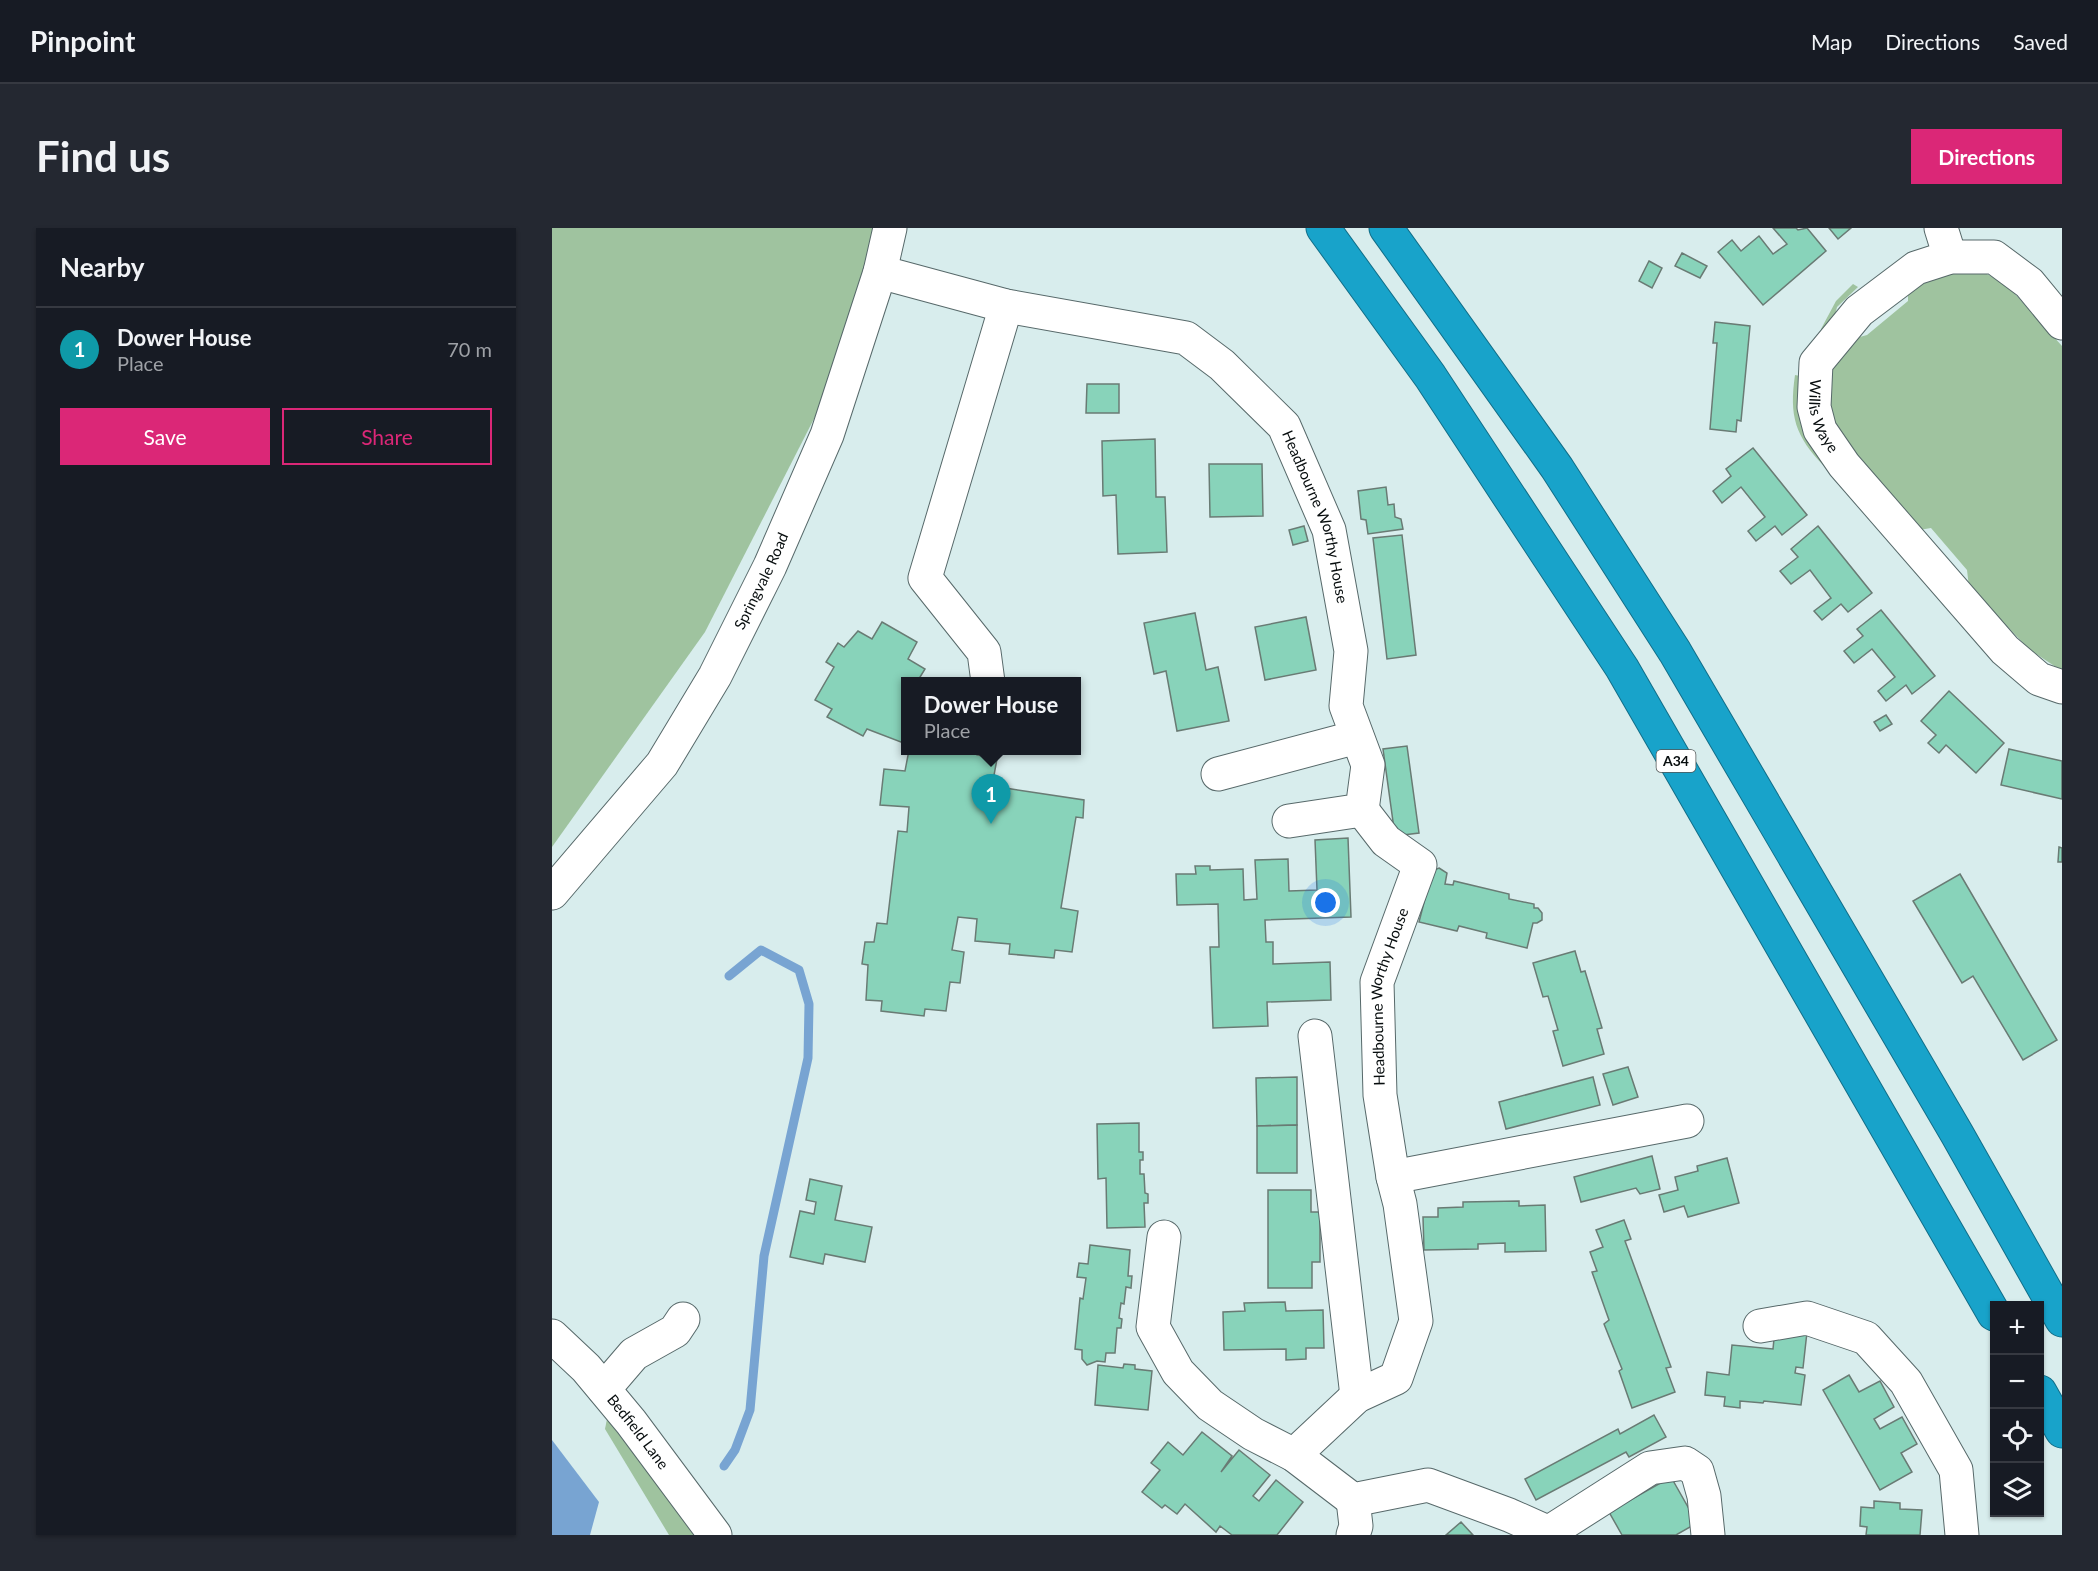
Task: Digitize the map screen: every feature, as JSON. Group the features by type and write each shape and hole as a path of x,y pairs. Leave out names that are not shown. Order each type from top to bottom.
{"highway":[{"name":"A34","path":"1323,228 1430,376 1622,668 1990,1305"},
{"path":"1386,228 1557,468 1675,652 1957,1134 2062,1320"},
{"path":"2044,1399 2062,1431"}],"street":[{"name":"Springvale Road","path":"552,893 662,764 715,676 770,567 827,435 880,272 890,228"},
{"name":"Willis Waye","path":"2062,323 2029,284 1994,257 1945,243 1859,311 1816,363 1814,407 1820,430 1844,465 2005,650 2039,679 2062,687"},
{"name":"Headbourne Worthy House","path":"880,272 1006,306 1186,338 1222,365 1284,426 1329,530 1351,651 1346,706 1368,765 1362,810 1386,841 1420,865 1377,982 1380,1095 1393,1177 1400,1204 1416,1321 1396,1378 1357,1396 1294,1455"},
{"path":"987,677 984,652 925,578 1006,306"},
{"path":"1218,774 1357,737"},
{"path":"1289,821 1362,810"},
{"path":"1315,1036 1357,1396"},
{"path":"1393,1177 1687,1121"},
{"path":"1164,1237 1153,1327 1178,1372 1210,1405 1254,1434 1294,1455 1353,1500 1356,1526 1353,1535"},
{"path":"1760,1326 1807,1318 1866,1338 1906,1382 1956,1470 1962,1535"},
{"path":"604,1389 634,1354 675,1331 683,1319"},
{"name":"Bedfield Lane","path":"552,1336 586,1368 604,1389 715,1535"},
{"path":"1353,1500 1428,1485 1509,1515 1551,1534 1650,1468 1685,1463 1697,1471 1704,1496 1708,1535"}],"green space":[{"path":"552,228 877,228 820,407 705,632 552,847"},
{"path":"1959,271 1985,273 2007,285 2062,346 2062,671 2030,650 1969,587 1967,570 1931,528 1919,530 1832,425 1824,397 1829,373 1849,340 1867,335 1908,301 1908,289"},
{"path":"1853,284 1858,287 1837,307 1834,320 1822,332 1821,329 1836,301"},
{"path":"1795,375 1800,376 1799,408 1827,463 1824,466 1806,445 1796,425 1793,402"},
{"path":"607,1419 696,1535 669,1535 605,1429"}],"water":[{"path":"552,1440 599,1502 590,1535 552,1535"}],"building":[{"path":"1773,228 1796,228 1798,230 1807,228 1826,251 1763,305 1718,252 1732,240 1741,251 1759,236 1773,254 1787,244"},
{"path":"1829,228 1851,228 1838,239"},
{"path":"1682,253 1707,266 1700,278 1675,266"},
{"path":"1649,261 1662,268 1652,288 1639,281"},
{"path":"1715,322 1750,326 1741,421 1737,420 1736,432 1710,429 1717,343 1713,343"},
{"path":"1087,384 1119,384 1119,413 1086,413"},
{"path":"1155,439 1156,497 1165,497 1167,552 1118,554 1116,495 1103,496 1102,441"},
{"path":"1753,448 1807,515 1782,535 1775,526 1756,541 1748,531 1765,517 1741,487 1722,503 1713,491 1731,476 1726,469"},
{"path":"1209,464 1262,464 1263,516 1210,517"},
{"path":"1386,487 1388,505 1394,504 1395,517 1401,519 1403,529 1368,534 1366,520 1361,519 1358,491"},
{"path":"1304,526 1308,541 1293,545 1289,530"},
{"path":"1818,526 1872,593 1848,612 1841,604 1822,620 1814,611 1831,598 1810,570 1791,584 1780,571 1798,557 1791,549"},
{"path":"1402,535 1416,655 1387,659 1373,538"},
{"path":"1881,610 1935,676 1912,694 1906,685 1886,701 1878,691 1895,677 1872,649 1854,663 1844,651 1863,636 1857,629"},
{"path":"1195,613 1206,670 1218,667 1229,721 1177,731 1166,671 1154,674 1144,623"},
{"path":"1306,617 1316,670 1265,680 1255,627"},
{"path":"882,622 917,642 908,659 925,669 920,677 901,677 901,742 867,729 863,736 827,717 832,709 815,700 834,667 826,662 838,643 844,647 858,631 872,639"},
{"path":"1949,691 2004,743 1976,773 1946,745 1939,753 1928,743 1936,735 1921,721"},
{"path":"1886,715 1892,724 1880,731 1874,722"},
{"path":"1407,746 1419,833 1395,836 1383,749"},
{"path":"2009,749 2062,761 2062,799 2001,785"},
{"path":"908,755 977,755 997,759 992,786 1084,800 1083,818 1076,817 1061,908 1078,911 1072,952 1055,950 1054,958 1009,954 1010,944 975,941 977,919 958,917 952,950 964,952 960,983 950,982 946,1011 925,1009 924,1016 881,1011 882,1001 866,1000 868,965 862,964 865,942 874,942 877,923 887,924 898,831 907,832 909,807 880,805 884,769 905,771"},
{"path":"1348,838 1351,917 1265,920 1266,942 1273,942 1273,964 1330,962 1331,1000 1267,1002 1268,1026 1213,1028 1210,947 1219,947 1218,904 1177,905 1176,874 1196,874 1195,866 1210,866 1210,870 1243,869 1244,900 1257,899 1255,860 1288,859 1289,891 1317,890 1315,840"},
{"path":"2059,847 2062,848 2062,862 2058,862"},
{"path":"1439,868 1447,873 1445,884 1453,885 1454,881 1509,894 1509,899 1534,904 1534,908 1538,908 1542,913 1542,920 1533,923 1527,948 1486,938 1487,933 1459,926 1457,931 1419,922 1432,871"},
{"path":"1960,874 2057,1040 2023,1060 1973,976 1962,983 1913,901"},
{"path":"1575,951 1581,972 1585,971 1602,1028 1597,1029 1604,1054 1563,1066 1553,1031 1558,1030 1548,996 1543,997 1533,963"},
{"path":"1628,1067 1638,1097 1613,1105 1603,1074"},
{"path":"1297,1077 1297,1125 1257,1126 1256,1078"},
{"path":"1593,1077 1600,1105 1506,1129 1499,1102"},
{"path":"1139,1123 1139,1152 1143,1152 1143,1160 1140,1160 1140,1174 1144,1174 1145,1193 1148,1194 1148,1203 1144,1203 1145,1227 1107,1228 1106,1178 1098,1179 1097,1124"},
{"path":"1297,1125 1297,1173 1257,1173 1257,1126"},
{"path":"1652,1156 1660,1189 1640,1194 1636,1188 1581,1202 1574,1177"},
{"path":"1727,1158 1739,1203 1688,1217 1684,1206 1664,1212 1659,1195 1678,1190 1675,1177 1698,1171 1697,1166"},
{"path":"810,1179 842,1186 835,1220 872,1227 865,1262 825,1254 823,1264 790,1257 800,1211 814,1214 816,1202 806,1200"},
{"path":"1268,1190 1311,1190 1311,1212 1320,1212 1320,1262 1312,1262 1312,1288 1268,1288"},
{"path":"1519,1201 1519,1206 1545,1205 1546,1251 1505,1252 1505,1243 1478,1244 1478,1249 1424,1250 1423,1217 1438,1217 1438,1208 1463,1207 1463,1202"},
{"path":"1624,1220 1631,1239 1625,1241 1671,1367 1666,1368 1675,1392 1632,1408 1619,1371 1622,1369 1604,1324 1609,1320 1592,1272 1597,1271 1590,1252 1603,1247 1596,1230"},
{"path":"1090,1245 1130,1250 1128,1276 1132,1276 1131,1288 1126,1287 1124,1304 1121,1303 1119,1318 1122,1319 1121,1328 1117,1328 1115,1353 1106,1353 1105,1362 1097,1361 1087,1365 1082,1359 1082,1350 1075,1349 1080,1298 1083,1299 1086,1278 1077,1277 1079,1263 1088,1264"},
{"path":"1285,1302 1286,1311 1323,1310 1324,1348 1306,1348 1306,1359 1286,1360 1286,1349 1224,1350 1223,1312 1245,1311 1244,1303"},
{"path":"1775,1329 1807,1332 1803,1368 1796,1367 1795,1373 1805,1375 1801,1405 1740,1401 1740,1408 1724,1406 1725,1397 1705,1395 1707,1372 1729,1375 1732,1345 1773,1349"},
{"path":"1124,1364 1135,1365 1135,1369 1152,1371 1148,1410 1095,1405 1098,1365 1123,1368"},
{"path":"1849,1375 1859,1392 1880,1381 1894,1407 1874,1419 1880,1429 1902,1417 1917,1444 1901,1453 1912,1472 1880,1490 1823,1390"},
{"path":"1654,1415 1666,1437 1629,1457 1626,1452 1536,1500 1525,1479 1618,1429 1620,1434"},
{"path":"1202,1432 1232,1456 1221,1472 1239,1450 1270,1475 1253,1496 1259,1501 1276,1480 1303,1502 1277,1535 1232,1535 1220,1526 1216,1532 1185,1504 1177,1514 1165,1505 1162,1508 1142,1492 1160,1470 1151,1463 1168,1442 1183,1455"},
{"path":"1671,1477 1697,1523 1676,1535 1622,1535 1609,1512"},
{"path":"1874,1501 1900,1503 1900,1509 1922,1510 1920,1535 1866,1535 1867,1527 1860,1526 1861,1507 1874,1508"},
{"path":"1461,1522 1473,1535 1446,1535"}],"waterway":[{"path":"724,1466 735,1450 750,1410 764,1256 808,1058 809,1004 799,970 761,950 729,976"}],"place":[{"name":"Dower House","path":"991,824"}]}
